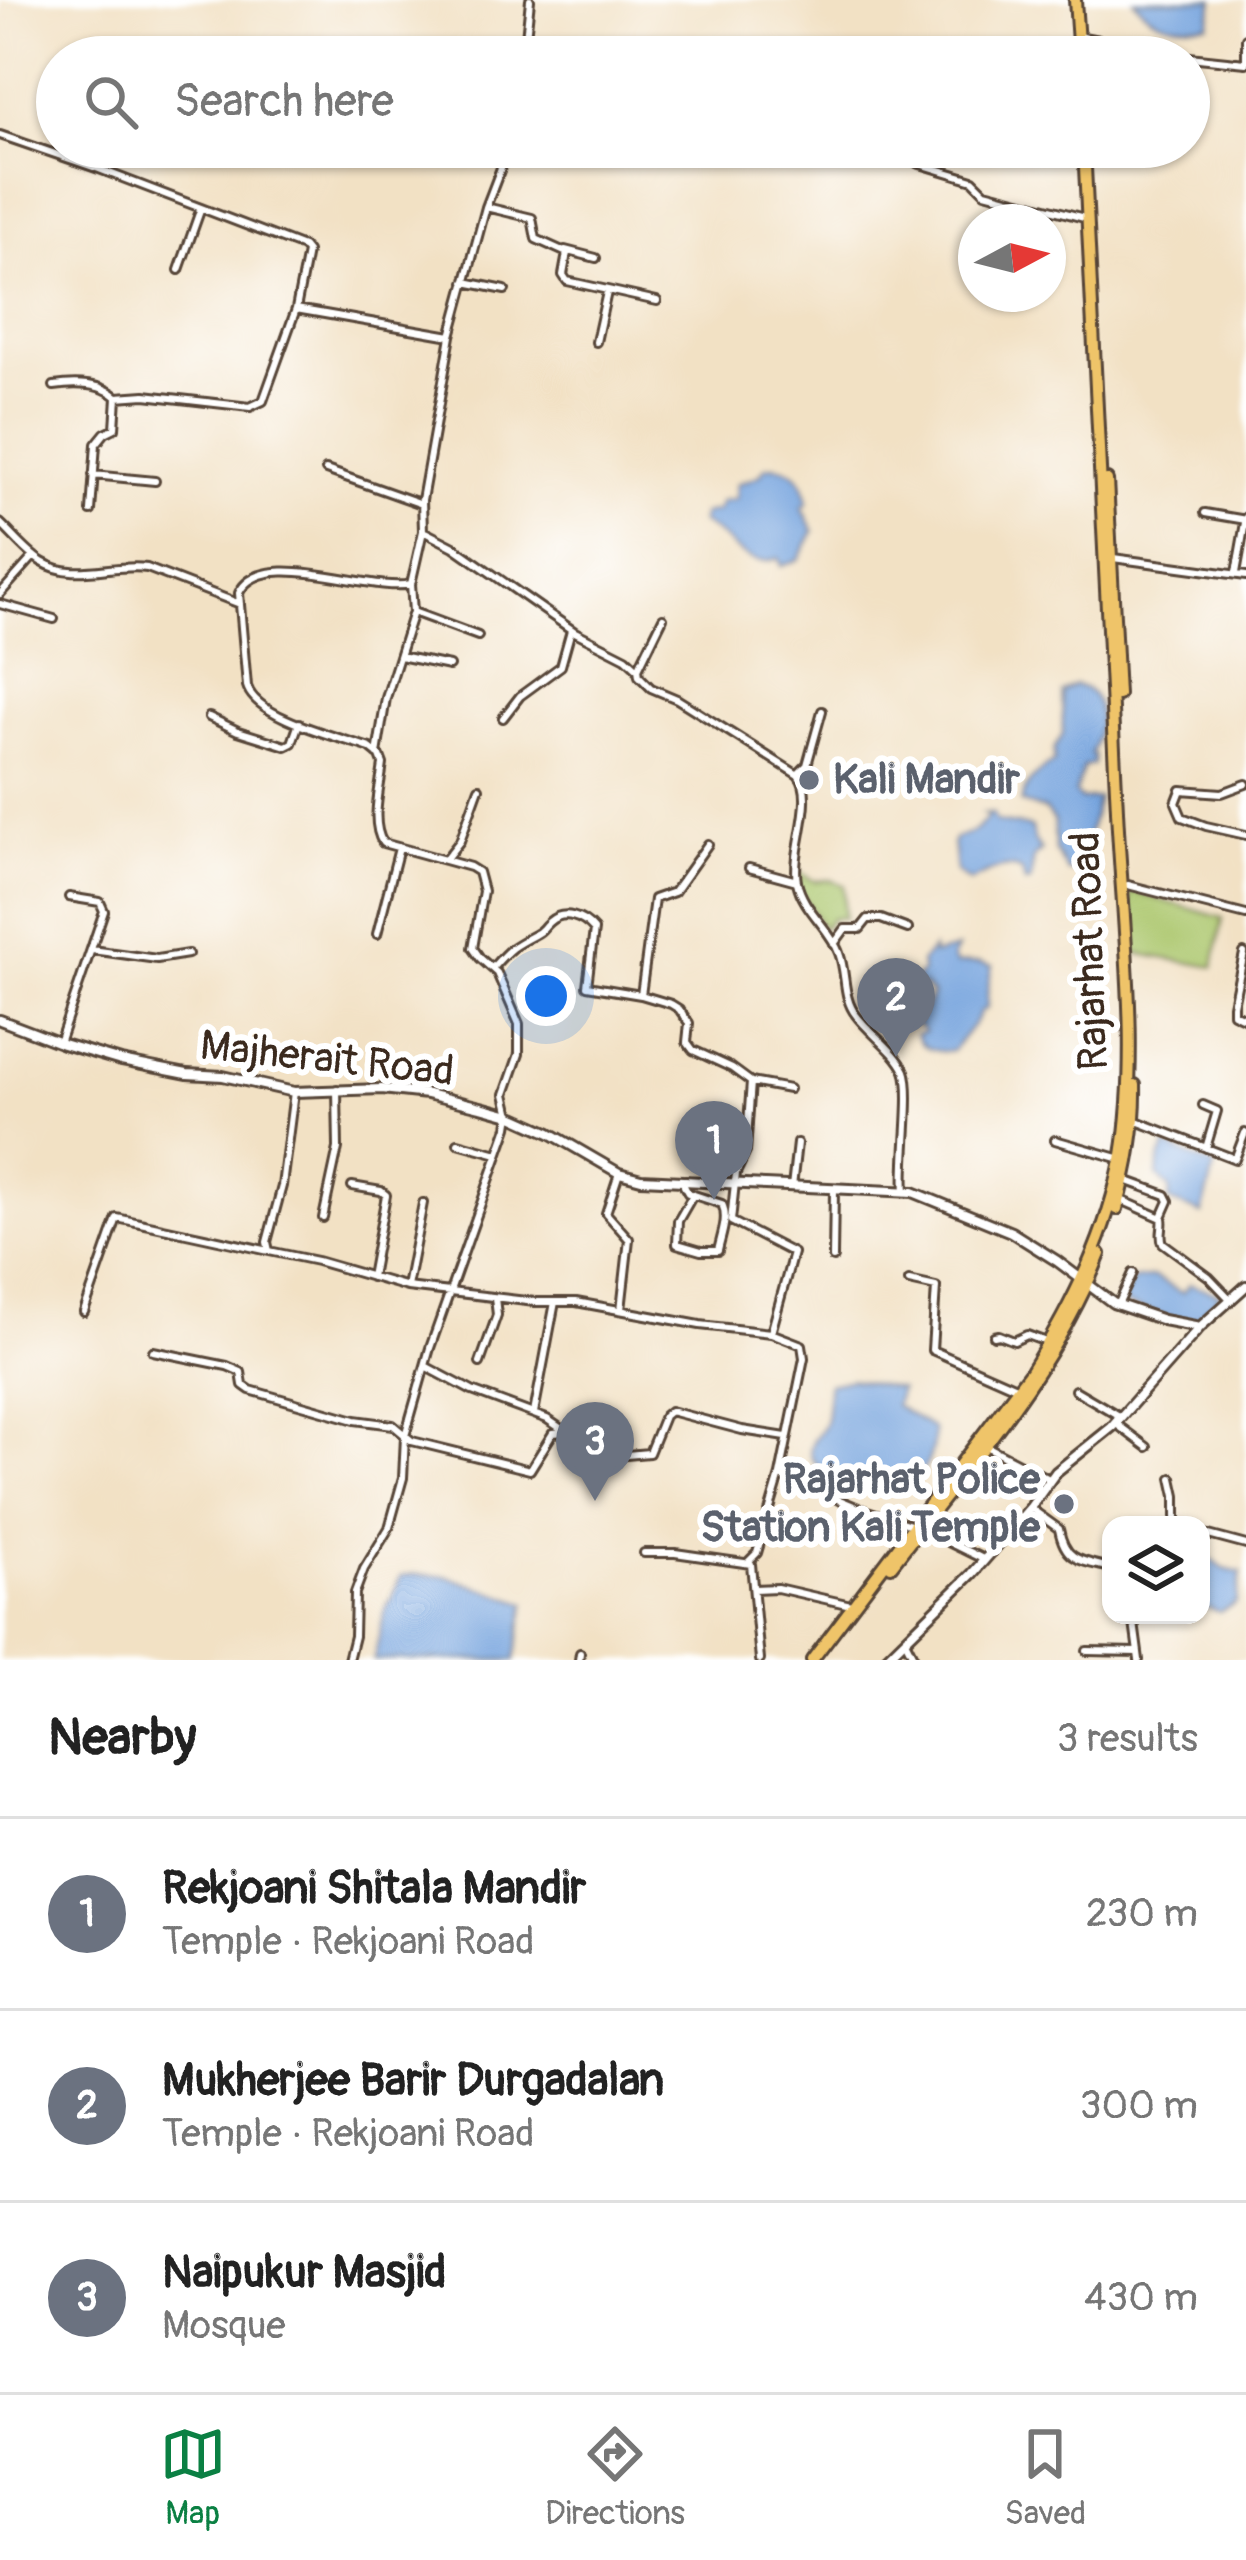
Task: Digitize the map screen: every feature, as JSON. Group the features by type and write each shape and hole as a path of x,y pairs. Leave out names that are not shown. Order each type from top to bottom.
{"main road":[{"path":"1079,0 1081,36"},
{"name":"Rajarhat Road","path":"816,1660 1049,1343 1085,1282 1121,1159 1129,1076 1125,934 1087,168"},
{"name":"Rajarhat Road","path":"816,1660 852,1606 986,1446 1040,1372 1085,1282 1125,1180 1134,1120 1132,962 1088,168"}],"street":[{"path":"526,36 530,0"},
{"path":"1210,59 1246,63 1246,38"},
{"path":"0,135 36,148"},
{"path":"54,386 93,386 117,397 257,405 263,400 296,309 308,252 91,168"},
{"path":"377,754 386,698 413,612 411,584 423,531 422,504 451,336 501,168"},
{"path":"933,168 973,180 985,192 1088,219"},
{"path":"486,207 532,218 539,242 596,258"},
{"path":"179,270 201,208"},
{"path":"565,250 564,279 656,301"},
{"path":"466,282 506,290"},
{"path":"596,342 607,292"},
{"path":"296,309 451,336"},
{"path":"91,511 96,444 117,424 117,397"},
{"path":"326,470 422,504"},
{"path":"94,475 154,481"},
{"path":"1205,513 1246,519 1236,574"},
{"path":"0,523 52,567 74,573 147,568 240,604"},
{"path":"423,531 638,669"},
{"path":"0,594 34,556"},
{"path":"1111,558 1246,576"},
{"path":"349,1660 355,1593 389,1528 403,1478 405,1436 425,1366 510,1115 506,1094 519,1054 519,1024 493,967 473,947 482,900 478,872 383,843 377,836 383,764 377,754 272,713 249,694 241,586 267,575 304,572 391,586 411,584"},
{"path":"0,604 54,619"},
{"path":"413,612 478,636"},
{"path":"663,618 638,669 639,676 805,783 797,841 799,890 834,944 848,1002 907,1078 905,1191"},
{"path":"503,718 520,696 561,666 571,630"},
{"path":"400,656 449,666"},
{"path":"797,775 807,765 822,711"},
{"path":"209,717 286,746 292,743 299,723"},
{"path":"1246,784 1222,793 1181,790 1176,802 1182,817 1246,835"},
{"path":"444,860 460,841 479,788"},
{"path":"641,995 654,899 674,892 708,844"},
{"path":"376,934 399,848"},
{"path":"749,868 797,881"},
{"path":"1128,885 1246,914"},
{"path":"59,1043 104,911 100,902 69,897"},
{"path":"493,967 520,939 558,916 583,919 594,930 587,986 641,995 679,1009 689,1023 687,1042 693,1050 751,1082 789,1089"},
{"path":"834,944 845,929 860,929 871,918 908,929"},
{"path":"92,950 157,959 188,954"},
{"path":"1244,953 1233,1013 1246,1019"},
{"name":"Majherait Road","path":"0,1020 59,1043 187,1075 223,1076 294,1092 382,1089 427,1094 510,1115 619,1173"},
{"path":"751,1082 746,1152 736,1172 731,1221 793,1253 771,1333"},
{"path":"323,1218 338,1148 337,1089"},
{"path":"269,1251 294,1092"},
{"path":"1203,1105 1217,1111 1206,1148"},
{"path":"1134,1120 1235,1160 1245,1133"},
{"path":"1055,1141 1121,1159"},
{"path":"458,1143 498,1154"},
{"path":"792,1187 796,1143"},
{"path":"621,1310 629,1239 606,1214 619,1173 641,1179 905,1191 1011,1232 1118,1305 1200,1327"},
{"path":"686,1180 688,1193 725,1208 718,1252 677,1244 678,1221 693,1196"},
{"path":"1125,1180 1166,1196 1162,1243 1209,1277 1231,1300"},
{"path":"352,1186 386,1196 371,1277"},
{"path":"833,1258 834,1189"},
{"path":"1119,1199 1162,1218"},
{"path":"406,1287 423,1203"},
{"path":"85,1312 117,1218 317,1261 406,1287 576,1302 771,1333 802,1345 780,1475 757,1552 748,1562 760,1660"},
{"path":"1118,1305 1133,1273"},
{"path":"909,1281 936,1288 932,1350 1018,1388"},
{"path":"884,1660 985,1560 1049,1479 1118,1420 1200,1327 1244,1291"},
{"path":"480,1363 497,1315 495,1298"},
{"path":"534,1413 555,1303"},
{"path":"994,1336 1014,1340 1025,1334 1049,1343"},
{"path":"153,1351 227,1366 241,1372 250,1390 355,1420 393,1425 412,1442 530,1470 553,1433 565,1432"},
{"path":"425,1366 472,1391 553,1422 581,1459 649,1453 670,1411 787,1437"},
{"path":"1075,1390 1147,1447"},
{"path":"986,1446 1049,1479"},
{"path":"780,1475 916,1527 985,1560"},
{"path":"1172,1478 1176,1516"},
{"path":"1030,1508 1059,1529 1071,1556 1102,1565"},
{"path":"1210,1535 1246,1545"},
{"path":"644,1553 675,1552 751,1564"},
{"path":"754,1589 777,1588 852,1606"},
{"path":"1087,1651 1138,1656 1134,1624"},
{"path":"905,1640 915,1660"}],"green space":[{"path":"796,870 814,881 844,885 844,918 832,918 823,929 799,890"},
{"path":"1130,891 1223,918 1214,967 1134,953"}],"water":[{"path":"1134,0 1214,0 1209,24 1187,25 1158,20"},
{"path":"774,466 789,470 802,482 808,503 802,507 814,531 799,560 781,566 779,558 766,561 745,556 701,523 703,514 717,511 721,501 736,499 736,484"},
{"path":"1074,685 1092,695 1099,713 1093,765 1084,766 1075,793 1081,800 1098,798 1082,867 1068,872 1055,850 1054,822 1045,810 1021,803 1033,779 1054,762 1054,749 1063,734 1062,692"},
{"path":"984,814 993,814 1000,823 1032,828 1041,851 1034,857 1030,882 1025,883 1022,871 1015,868 995,870 969,882 956,872 953,842 977,829 988,817"},
{"path":"932,949 933,955 957,949 952,958 956,964 992,966 987,1008 952,1051 921,1043 916,1034 924,1032 905,1011 904,1005 911,1003 925,1009 932,994 915,980"},
{"path":"1166,1146 1215,1167 1202,1214 1169,1201 1170,1189 1158,1176"},
{"path":"1154,1277 1182,1293 1190,1284 1221,1294 1193,1322 1121,1303 1133,1280"},
{"path":"851,1379 900,1389 895,1405 933,1429 928,1462 913,1481 896,1487 853,1482 826,1471 811,1456 825,1422 828,1384"},
{"path":"1210,1559 1241,1573 1236,1603 1219,1612 1210,1608"},
{"path":"401,1576 446,1576 526,1603 515,1660 374,1660 384,1613"}],"place":[{"name":"Kali Mandir","path":"809,780"},
{"name":"Mukherjee Barir Durgadalan","path":"896,1057"},
{"name":"Rekjoani Shitala Mandir","path":"714,1200"},
{"name":"Naipukur Masjid","path":"595,1501"},
{"name":"Rajarhat Police Station Kali Temple","path":"1064,1504"}]}
